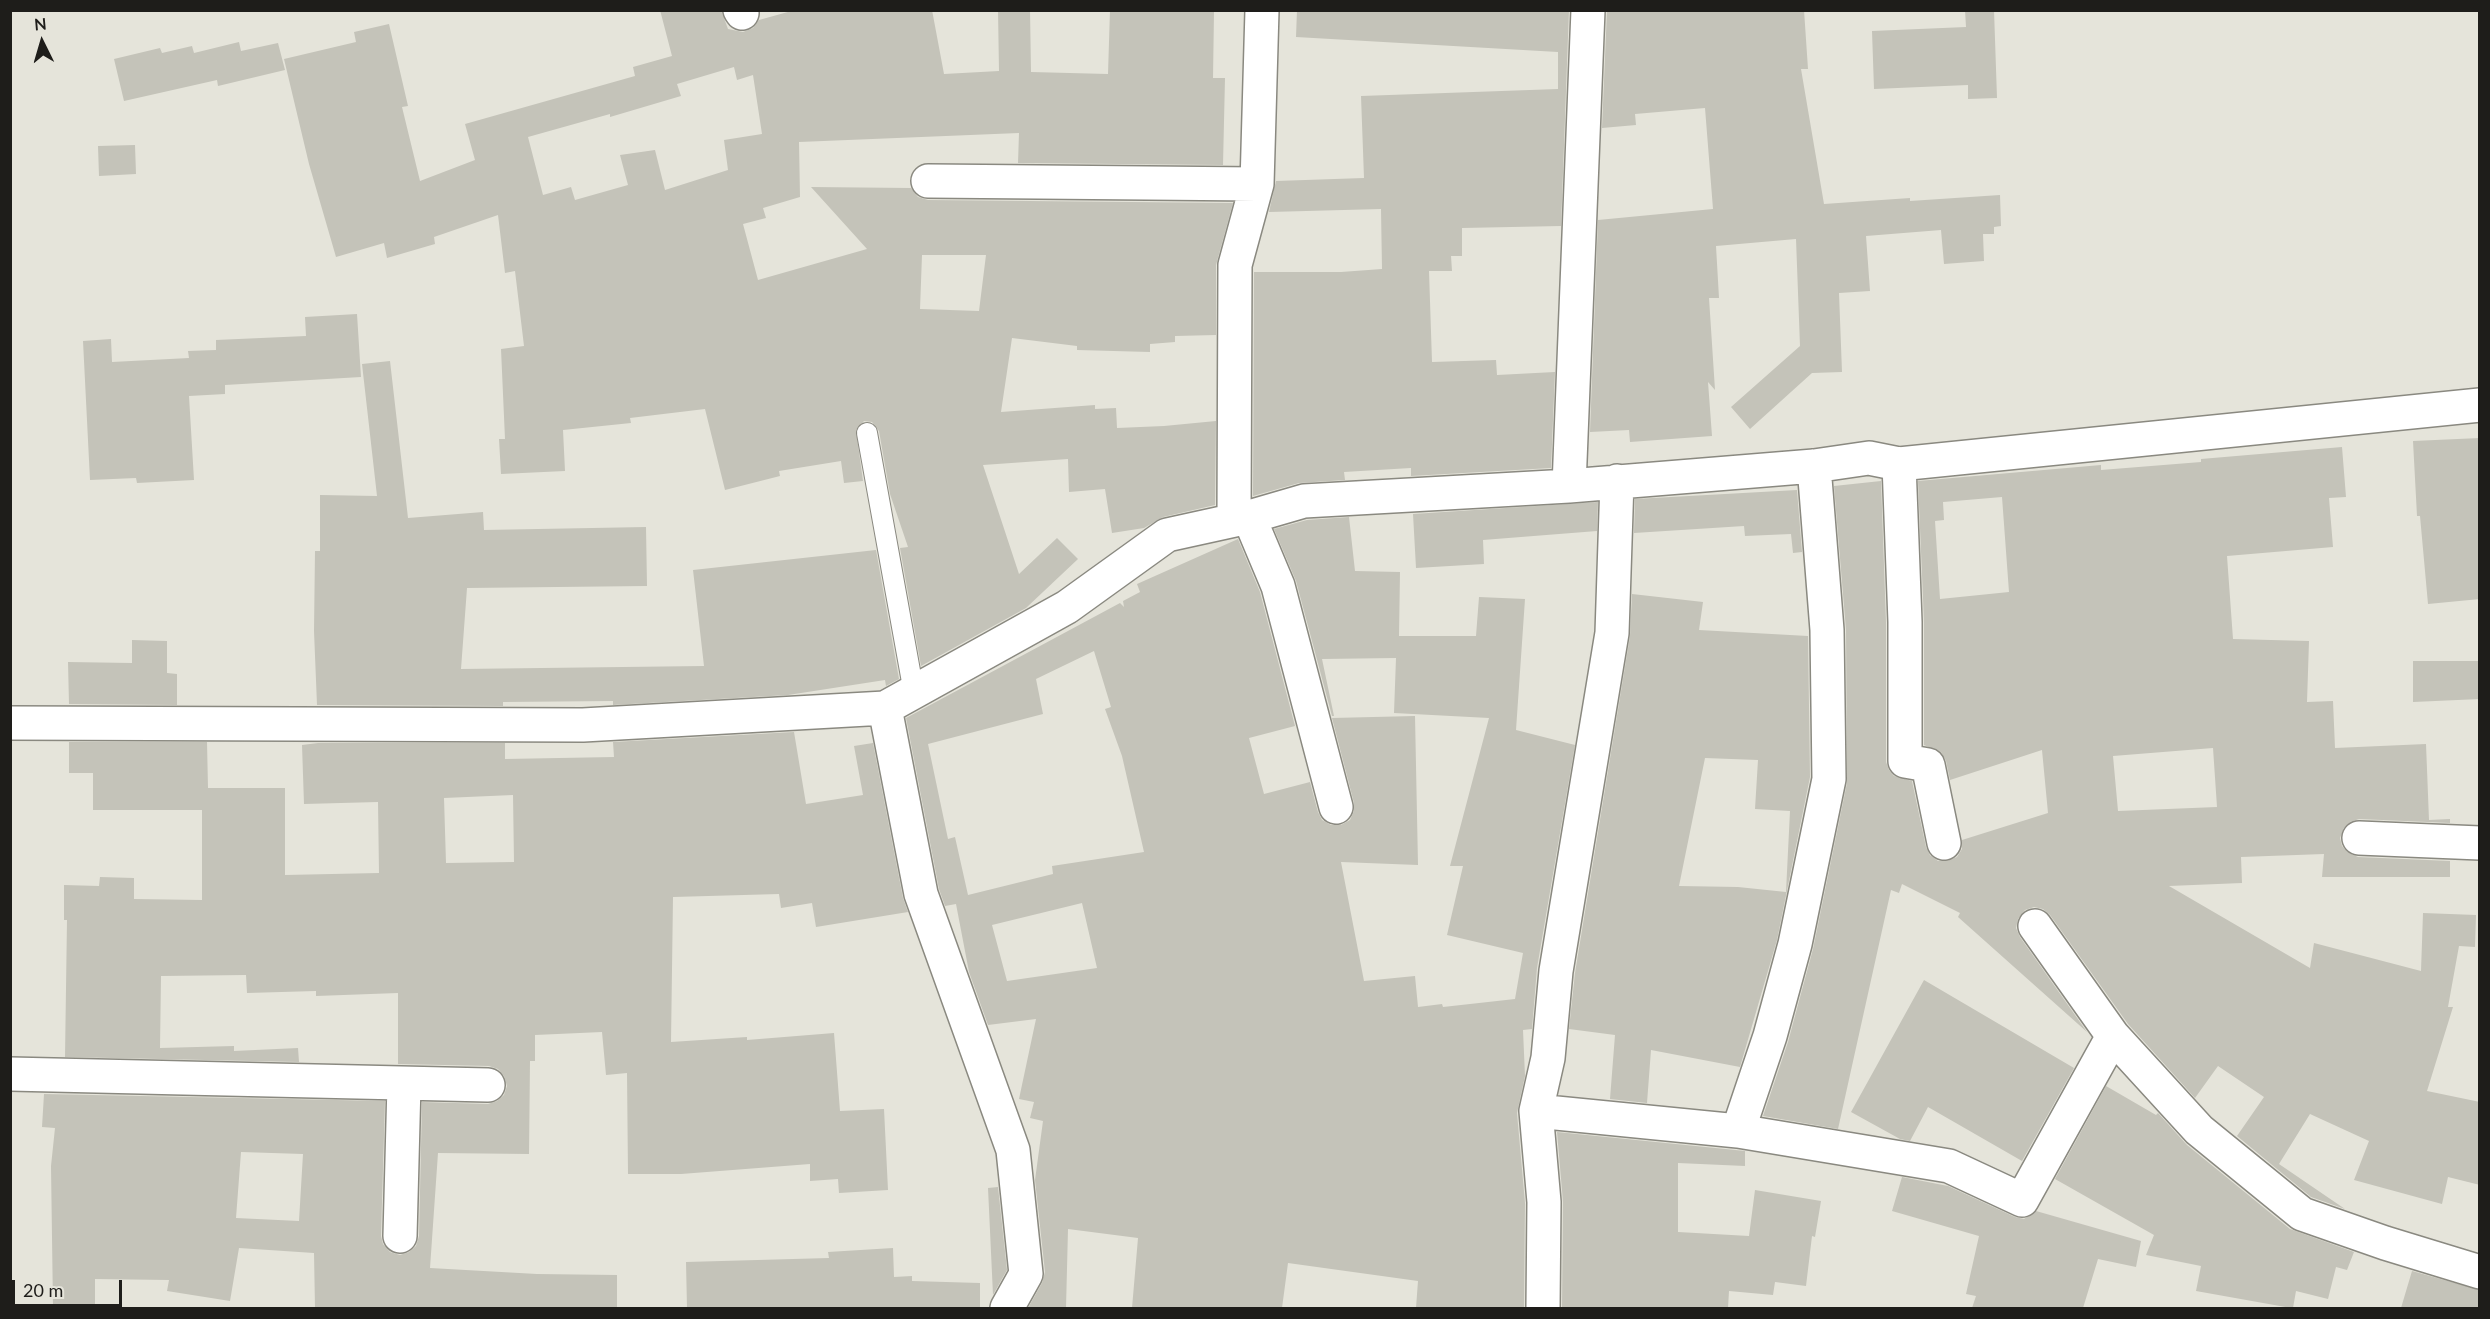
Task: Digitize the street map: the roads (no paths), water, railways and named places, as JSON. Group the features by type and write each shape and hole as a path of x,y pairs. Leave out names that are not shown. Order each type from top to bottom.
{"street":[{"path":"1262,10 1257,184 1235,265 1242,519 1278,586 1336,807"},
{"path":"1569,486 1588,10"},
{"path":"928,181 1257,184"},
{"path":"10,723 583,725 885,708 1067,607 1167,535 1242,519 1304,501 1569,486 1814,466 1869,458 1899,464 2480,405"},
{"path":"1899,464 1905,622 1905,761 1928,765 1944,843"},
{"path":"1738,1131 1770,1036 1795,944 1829,779 1827,630 1814,466"},
{"path":"1543,1308 1544,1202 1536,1111 1548,1058 1556,971 1612,633 1617,481"},
{"path":"885,708 921,894 1012,1150 1026,1274 1007,1308"},
{"path":"2359,838 2480,843"},
{"path":"2035,926 2113,1036 2199,1130 2302,1214 2385,1243 2480,1272"},
{"path":"1536,1111 1738,1131 1949,1166 2022,1200 2113,1036"},
{"path":"10,1074 488,1085"},
{"path":"400,1236 404,1084"}],"lane":[{"path":"867,433 914,693"}]}
